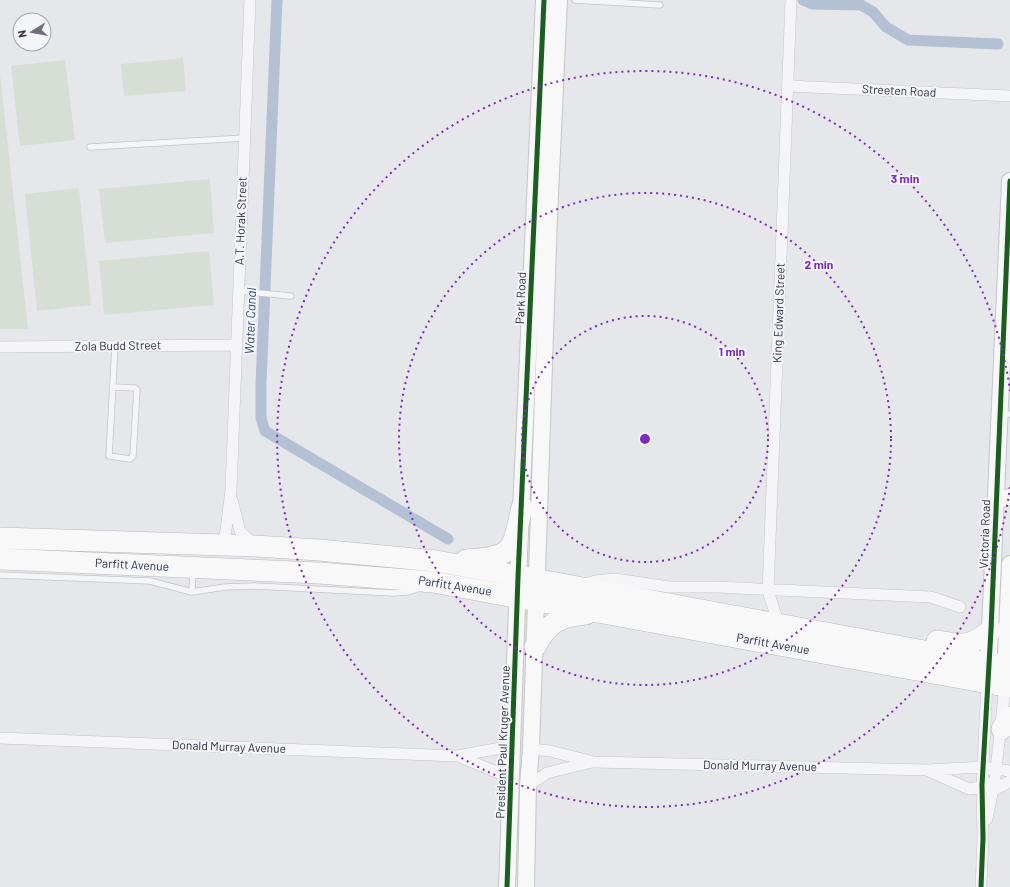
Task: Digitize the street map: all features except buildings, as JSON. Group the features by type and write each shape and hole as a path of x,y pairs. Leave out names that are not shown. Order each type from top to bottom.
{"highway":[{"path":"436,561 489,559 504,554 510,549 514,540 522,507"},
{"name":"Parfitt Avenue","path":"0,538 255,546 319,550 436,561 813,631 1001,676"},
{"path":"99,540 110,548 124,552 177,555 186,559 193,568"},
{"path":"224,545 243,559 277,563 334,564 356,575"},
{"name":"Parfitt Avenue","path":"0,559 356,575 433,582 903,668 1001,676"},
{"path":"535,647 543,633 554,622 573,615 601,613"},
{"path":"813,631 827,625 844,626 966,645 973,643 991,630"}],"street":[{"name":"A.T. Horak Street","path":"224,545 231,490 235,345 240,291 244,138 250,0"},
{"name":"Park Road","path":"527,578 522,507 544,0"},
{"path":"527,578 549,217 559,0"},
{"name":"King Edward Street","path":"779,625 768,591 791,2"},
{"name":"Streeten Road","path":"788,86 1010,96"},
{"name":"Victoria Road","path":"983,838 1006,723 1001,676 991,630 1003,498 1010,181"},
{"name":"Zola Budd Street","path":"0,347 235,345"},
{"name":"A.T. Horak Street","path":"231,490 240,531 255,546"},
{"name":"Victoria Road","path":"981,887 983,767 1001,676 1010,564"},
{"name":"President Paul Kruger Avenue","path":"508,887 512,746 527,599 527,578"},
{"name":"Parfitt Avenue","path":"574,587 595,580 615,579 669,587 716,587 768,591 931,597 960,607"},
{"name":"President Paul Kruger Avenue","path":"526,887 528,786 532,749 535,647 527,599"},
{"name":"Donald Murray Avenue","path":"0,738 457,756 512,746"},
{"name":"Donald Murray Avenue","path":"532,749 550,751 594,762 927,770 983,767 996,773 1010,772"},
{"name":"Donald Murray Avenue","path":"457,756 511,778"},
{"name":"Donald Murray Avenue","path":"528,786 547,773 594,762"},
{"name":"Donald Murray Avenue","path":"927,770 966,788 973,789 982,786 996,773"},
{"path":"993,791 1010,781"}],"lane":[{"path":"575,0 660,5"},
{"path":"90,147 244,138"},
{"path":"240,291 289,295"},
{"path":"113,387 135,388 137,390 132,458 109,456 115,346"},
{"path":"192,592 193,568"},
{"path":"0,575 150,581 192,592 225,587 254,586 394,593 407,592 433,582"}],"shaded area":[{"path":"183,58 186,91 124,96 121,64"},
{"path":"65,60 75,140 20,146 11,66"},
{"path":"0,74 28,329 0,329"},
{"path":"210,179 214,233 105,243 99,189"},
{"path":"79,188 91,305 37,311 25,194"},
{"path":"209,251 214,305 104,315 99,261"}],"waterway":[{"name":"Water Canal","path":"277,0 261,384 261,418 265,431 448,539"},
{"path":"803,0 812,4 861,5 873,12 886,27 908,40 998,44"}],"cycle path":[{"path":"507,887 518,577 544,0"},
{"path":"981,887 983,838 982,785 991,630 1010,181"}]}
